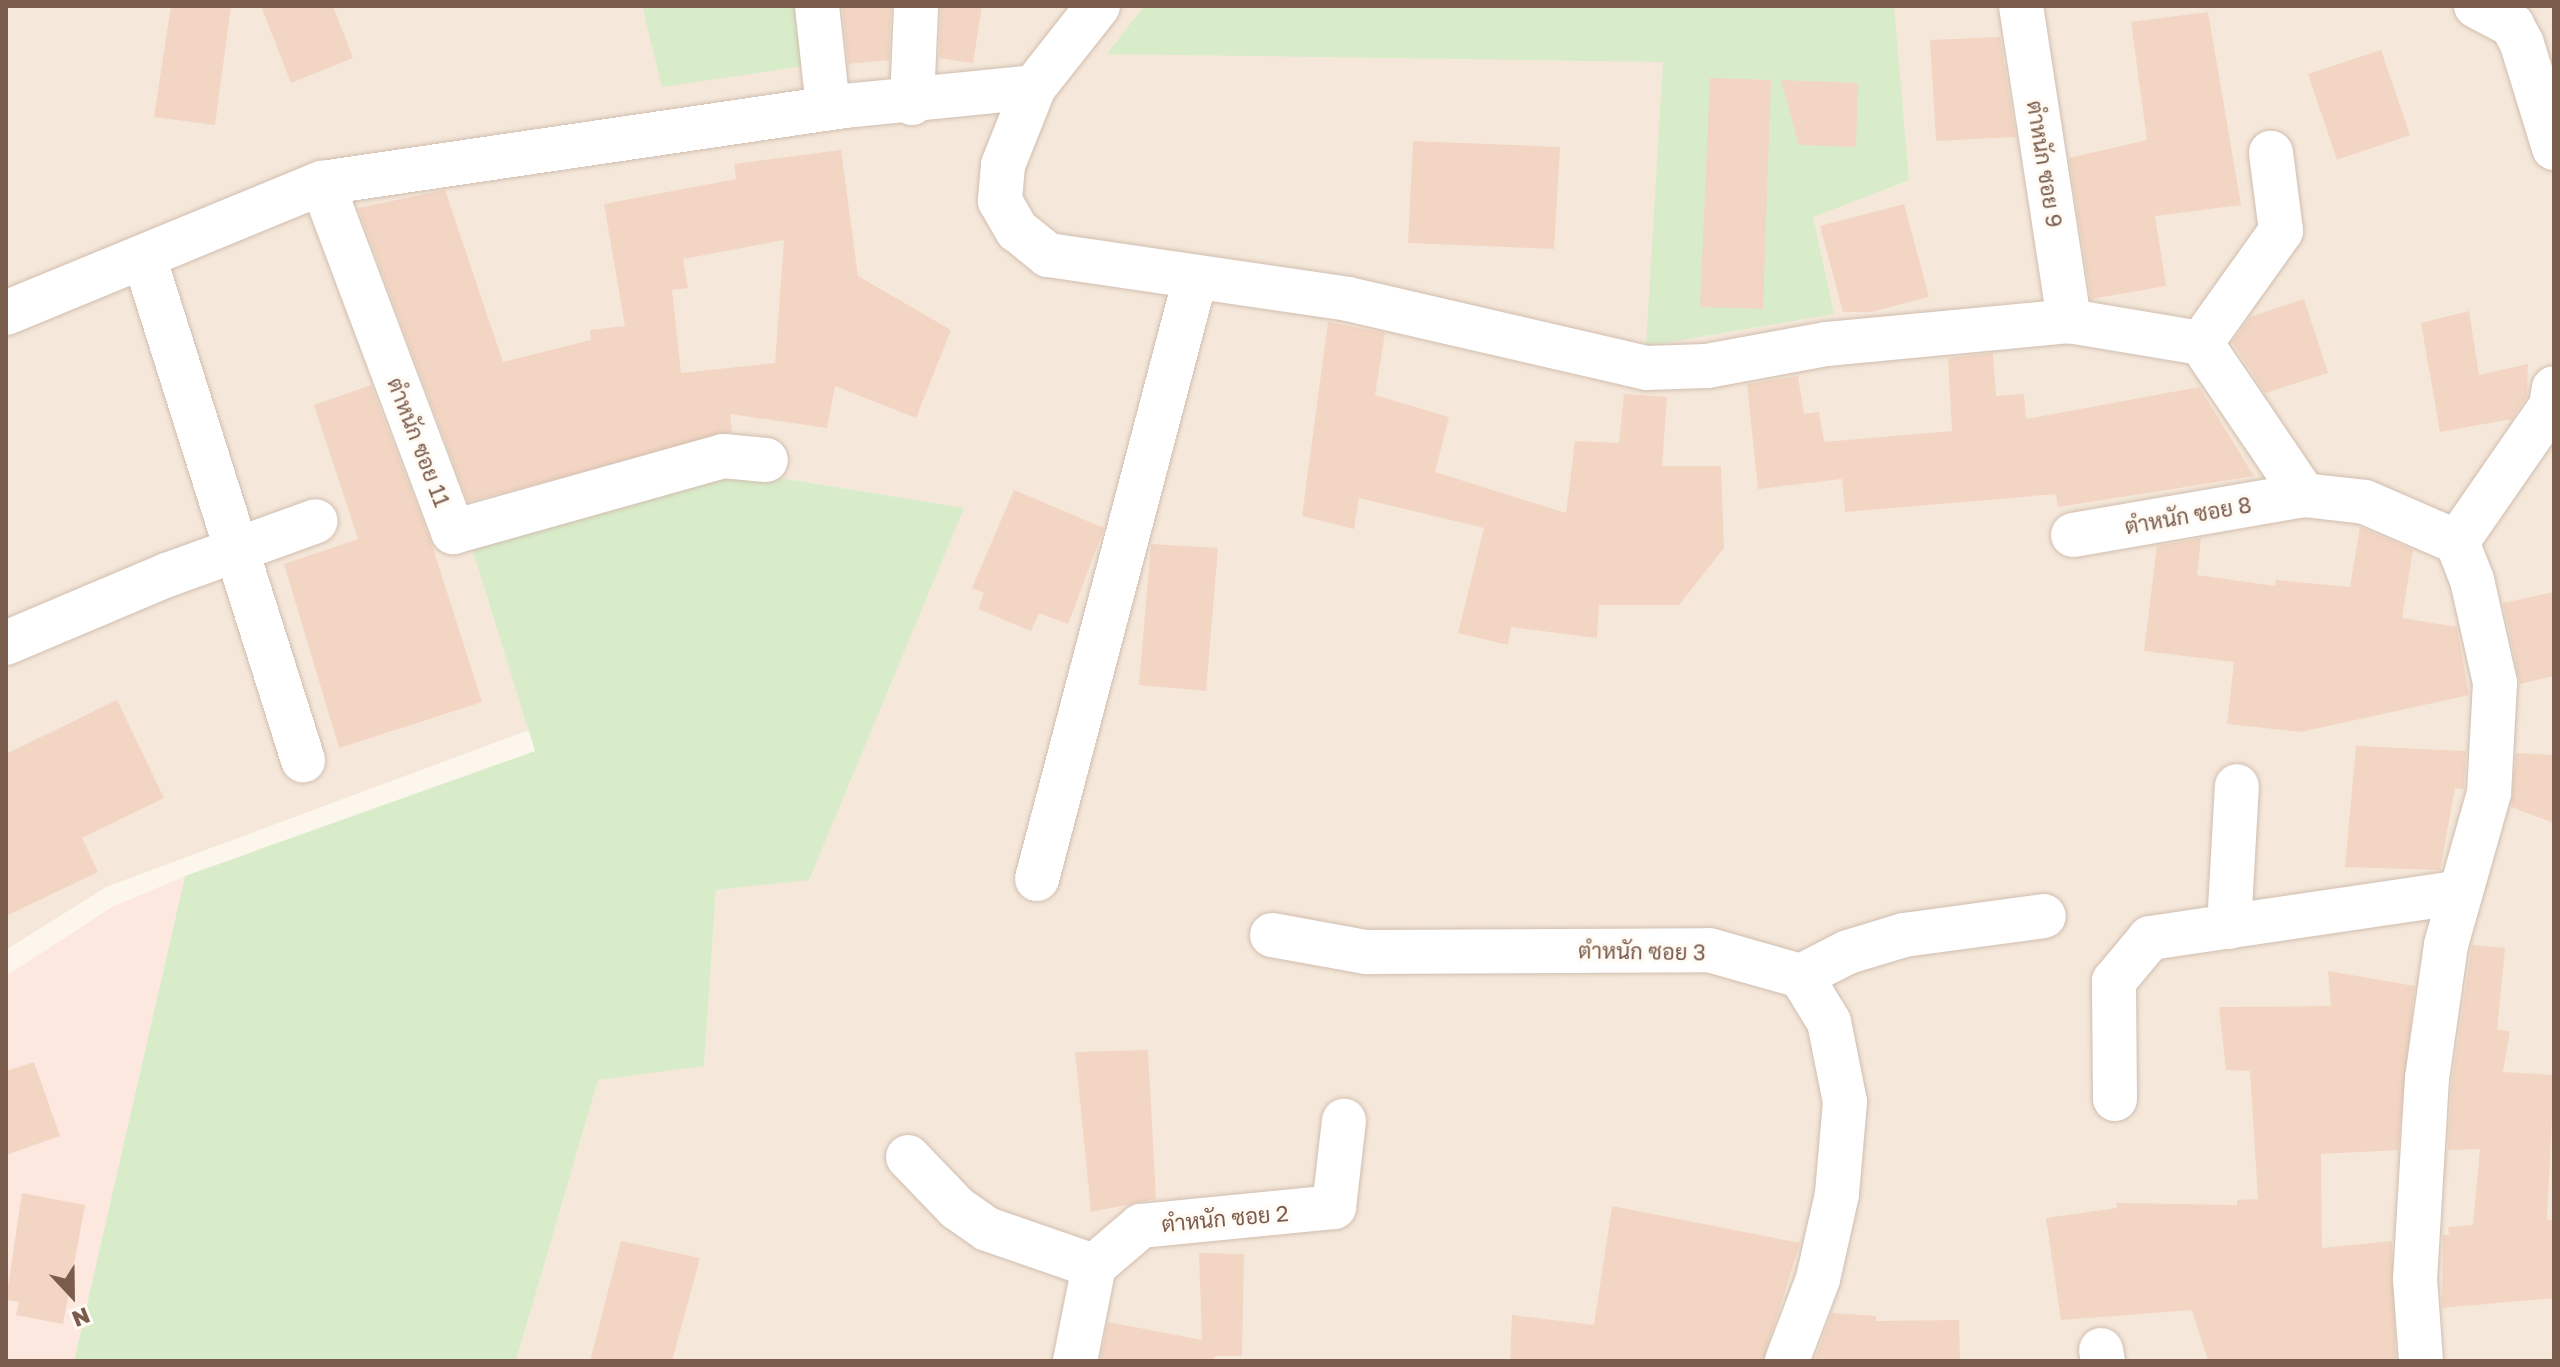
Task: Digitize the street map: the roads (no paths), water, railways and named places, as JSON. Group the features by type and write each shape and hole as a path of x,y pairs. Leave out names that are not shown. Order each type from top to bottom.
{"street":[{"path":"817,6 828,108"},
{"path":"912,103 916,6"},
{"path":"1098,6 1034,87 1003,165 1000,201 1017,230 1048,255 1195,279 1348,299 1646,368 1707,366 1827,344 2069,321 2201,343 2304,495"},
{"name":"ตำหนัก ซอย 9","path":"2021,6 2069,321"},
{"path":"2476,6 2512,25 2522,44 2554,148"},
{"path":"6,313 322,183 828,108 912,103 1034,87"},
{"path":"2201,343 2281,231 2271,153"},
{"name":"ตำหนัก ซอย 11","path":"322,183 453,532 723,456 766,460"},
{"path":"144,257 303,760"},
{"path":"1037,879 1195,279"},
{"path":"2421,1361 2415,1279 2427,1078 2446,945 2489,793 2495,683 2472,580 2457,542 2551,406 2554,388"},
{"name":"ตำหนัก ซอย 8","path":"2073,535 2304,495 2365,502 2457,542"},
{"path":"6,643 316,521"},
{"path":"2229,927 2237,786"},
{"path":"2115,1099 2114,981 2150,938 2461,892"},
{"path":"1787,1361 1818,1279 1837,1194 1845,1102 1829,1022 1801,976 1848,952 1904,935 2044,916"},
{"name":"ตำหนัก ซอย 3","path":"1272,935 1366,952 1709,950 1801,976"},
{"name":"ตำหนัก ซอย 2","path":"1094,1266 1141,1226 1334,1207 1344,1121"},
{"path":"908,1157 957,1208 987,1229 1094,1266 1075,1361"}]}
